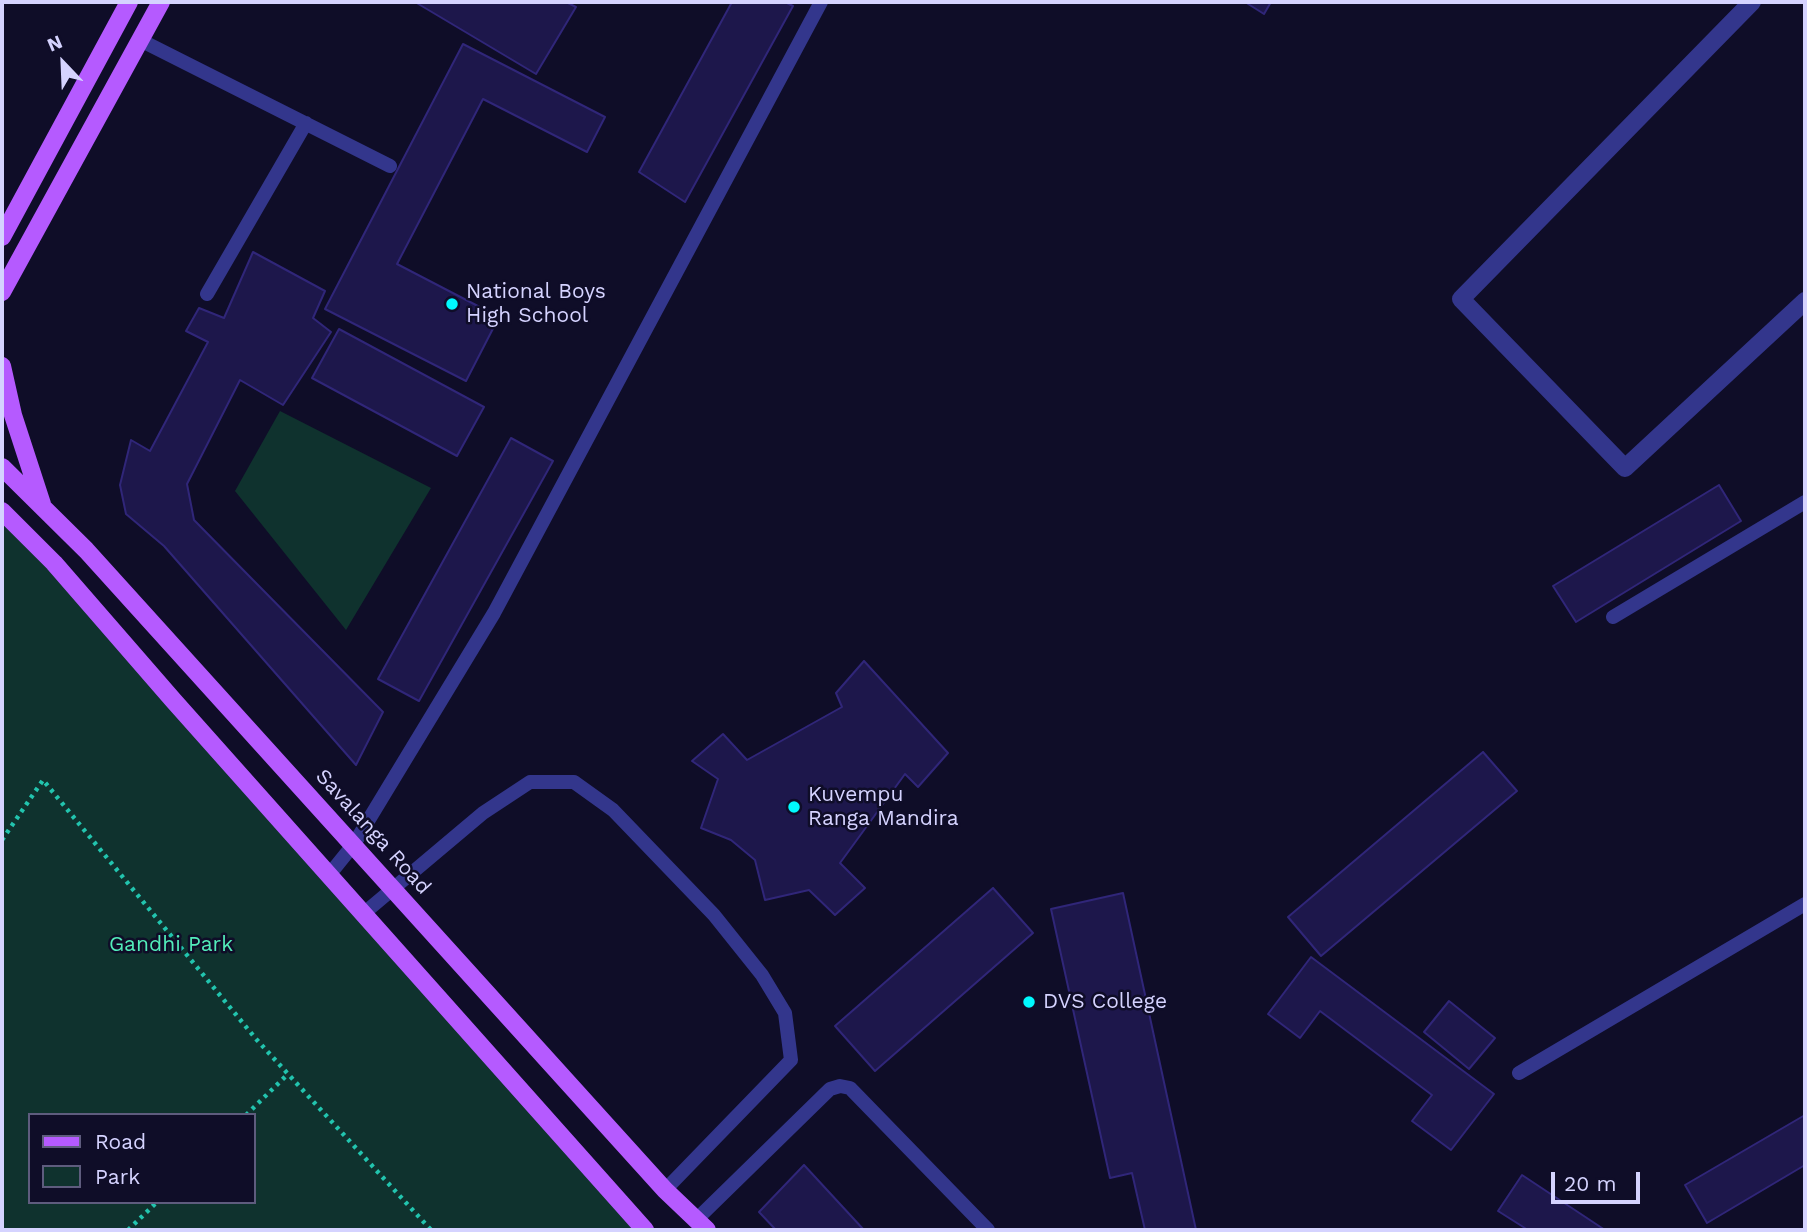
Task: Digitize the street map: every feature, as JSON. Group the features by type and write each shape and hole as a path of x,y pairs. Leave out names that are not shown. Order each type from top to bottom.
{"main road":[{"path":"2,237 128,2"},
{"path":"2,292 162,2"},
{"path":"2,366 13,415 43,508"},
{"name":"Savalanga Road","path":"2,467 95,560 665,1190 702,1225"},
{"path":"2,511 54,563 645,1230"}],"street":[{"path":"1752,2 1461,299 1625,468 1805,301"}],"lane":[{"path":"329,875 354,844 494,613 821,2"},
{"path":"140,40 390,166"},
{"path":"207,294 306,122"},
{"path":"1613,617 1805,502"},
{"path":"363,914 483,813 530,782 574,782 613,810 714,915 762,975 785,1013 790,1060 665,1190"},
{"path":"1519,1073 1805,904"},
{"path":"702,1225 830,1089 840,1086 850,1088 988,1230"}],"path":[{"path":"2,840 43,780 256,1039 431,1230"},
{"path":"248,1113 288,1074"},
{"path":"128,1230 155,1204"}],"green space":[{"path":"280,411 431,488 346,630 235,491"},
{"name":"Gandhi Park","path":"2,504 655,1230 2,1230"}],"building":[{"path":"415,2 566,2 576,7 536,74"},
{"path":"732,2 785,2 793,6 685,202 639,172"},
{"path":"1245,2 1271,2 1264,14"},
{"path":"463,44 605,117 587,152 483,99 397,264 499,317 466,381 325,309"},
{"path":"253,252 325,291 313,318 331,332 283,405 240,380 187,484 194,520 383,712 356,765 164,546 126,514 120,485 131,440 150,451 208,342 186,331 199,308 224,318"},
{"path":"339,329 484,407 457,456 312,378"},
{"path":"511,438 553,461 419,701 378,679"},
{"path":"1719,485 1741,521 1576,622 1553,586"},
{"name":"Kuvempu Ranga Mandira","path":"864,661 948,753 918,787 905,774 840,863 865,888 835,915 809,890 765,900 755,860 731,840 701,828 718,779 692,761 723,734 747,760 842,707 836,693"},
{"path":"1483,752 1517,791 1321,956 1288,917"},
{"path":"993,888 1033,933 875,1071 835,1026"},
{"path":"1123,893 1196,1230 1145,1230 1132,1173 1110,1178 1051,909"},
{"path":"1311,957 1494,1094 1451,1150 1412,1121 1432,1095 1320,1011 1300,1038 1268,1014"},
{"path":"1449,1001 1495,1038 1469,1069 1424,1032"},
{"path":"1805,1115 1805,1165 1707,1223 1685,1185"},
{"path":"804,1165 864,1230 776,1230 759,1212"},
{"path":"1522,1175 1605,1230 1528,1230 1498,1211"}],"place":[{"name":"National Boys High School","path":"452,304"},
{"name":"Kuvempu Ranga Mandira","path":"794,807"},
{"name":"DVS College","path":"1029,1002"}]}
